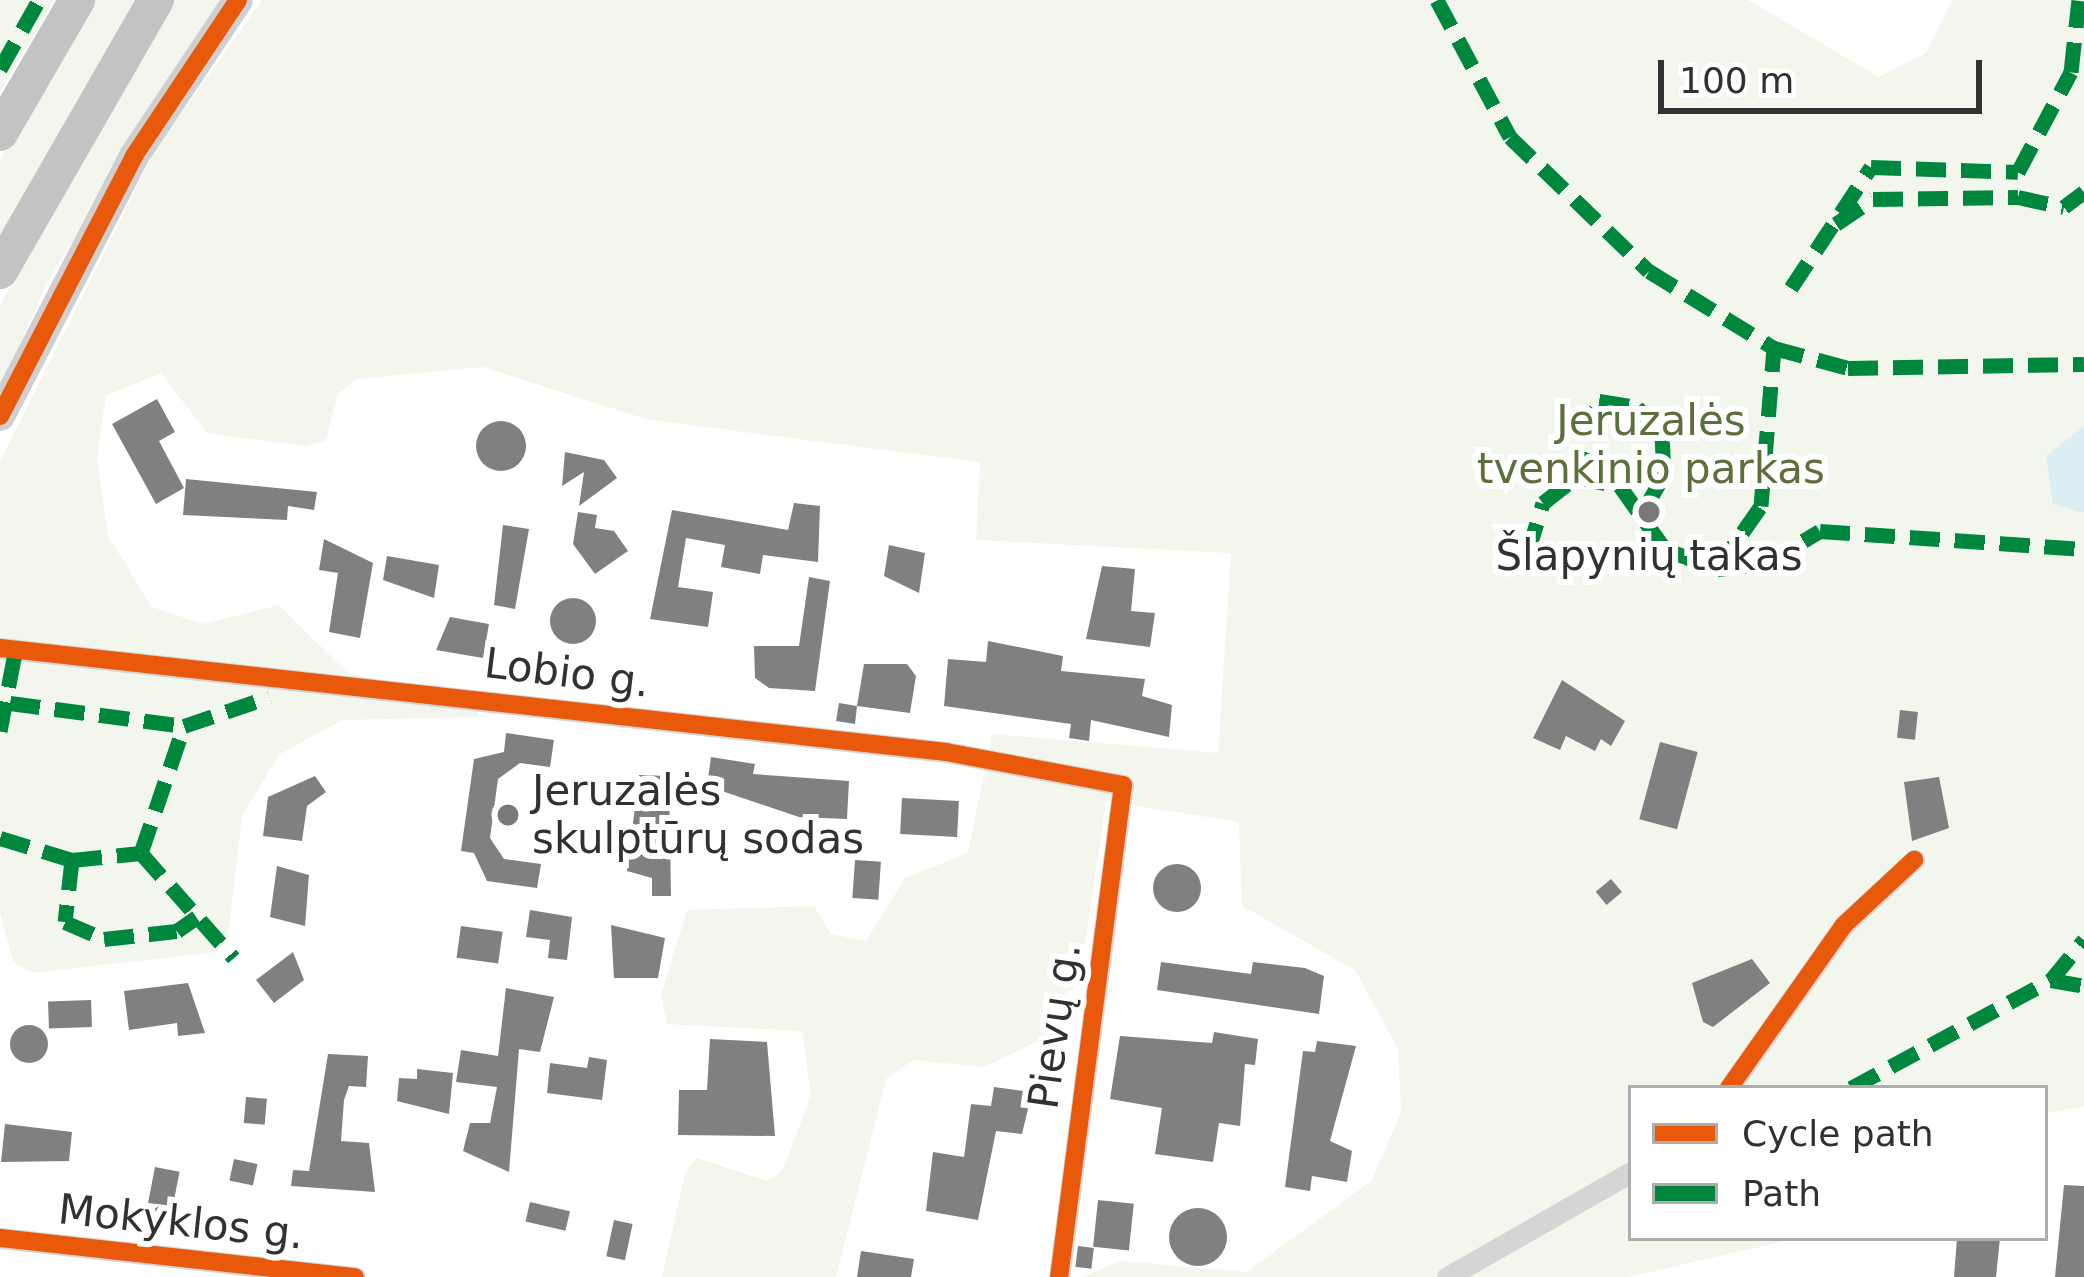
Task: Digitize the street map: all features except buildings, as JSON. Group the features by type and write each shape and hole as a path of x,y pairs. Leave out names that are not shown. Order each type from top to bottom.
{"highway":[{"path":"0,133 77,0"},
{"path":"0,271 156,0"}],"street":[{"path":"0,416 134,156 238,0"},
{"name":"Lobio g.","path":"0,648 946,752 1123,785"},
{"name":"Pievų g.","path":"1059,1277 1123,785"},
{"path":"1731,1085 1844,925 1914,860"},
{"path":"1447,1277 1628,1174"},
{"name":"Mokyklos g.","path":"0,1238 355,1277"}],"green space":[{"path":"0,0 55,0 0,92"},
{"path":"93,0 137,0 0,238 0,160"},
{"path":"174,0 224,0 48,281 0,389 0,305"},
{"name":"Jeruzalės tvenkinio parkas","path":"262,0 1748,0 1879,77 1926,53 1952,0 2084,0 2084,1107 2048,1113 2048,1085 1628,1085 1628,1241 1785,1241 1629,1277 1082,1277 1120,1261 1247,1272 1371,1181 1401,1113 1398,1049 1355,970 1242,906 1239,822 1106,801 1081,972 1050,1035 984,1067 913,1060 886,1079 836,1277 662,1277 685,1173 697,1158 767,1181 783,1170 811,1095 802,1031 667,1024 661,994 687,910 814,906 831,934 866,941 905,878 968,853 992,734 1218,753 1231,553 976,540 980,462 649,420 483,367 356,379 338,394 326,440 305,446 207,433 161,373 106,395 97,459 108,536 152,607 203,624 279,605 348,673 477,707 479,717 342,720 280,754 242,815 228,939 216,952 32,973 13,961 0,912 0,462 155,150"}],"shaded area":[{"path":"2084,426 2084,512 2080,512 2053,504 2046,456"}],"marked path":[{"path":"0,69 39,0"},
{"path":"1437,0 1510,137 1649,271 1774,348 1848,368 2084,364"},
{"path":"1791,288 1871,167 2018,172 2071,72 2079,0"},
{"path":"1836,224 1873,199 2018,197 2064,207 2084,192"},
{"path":"1717,569 1761,506 1774,348"},
{"path":"1573,479 1599,401 1637,407 1662,435 1664,475 1641,515"},
{"path":"1528,552 1543,503 1576,477 1620,486 1665,549 1717,569 1765,564 1820,531 2084,549"},
{"path":"0,731 16,648"},
{"path":"10,703 184,726 269,697"},
{"path":"141,853 184,726"},
{"path":"0,838 72,860 141,853 234,958"},
{"path":"72,860 65,922 104,939 177,931 197,917"},
{"path":"1857,1085 2051,980 2084,940"},
{"path":"2051,980 2084,986"}],"cycle path":[{"path":"0,416 134,156 238,0"},
{"path":"0,648 946,752 1123,785 1059,1277"},
{"path":"1731,1085 1844,925 1914,860"},
{"path":"0,1238 355,1277"}],"place":[{"name":"Šlapynių takas","path":"1649,512"},
{"name":"Jeruzalės skulptūrų sodas","path":"508,815"}]}
